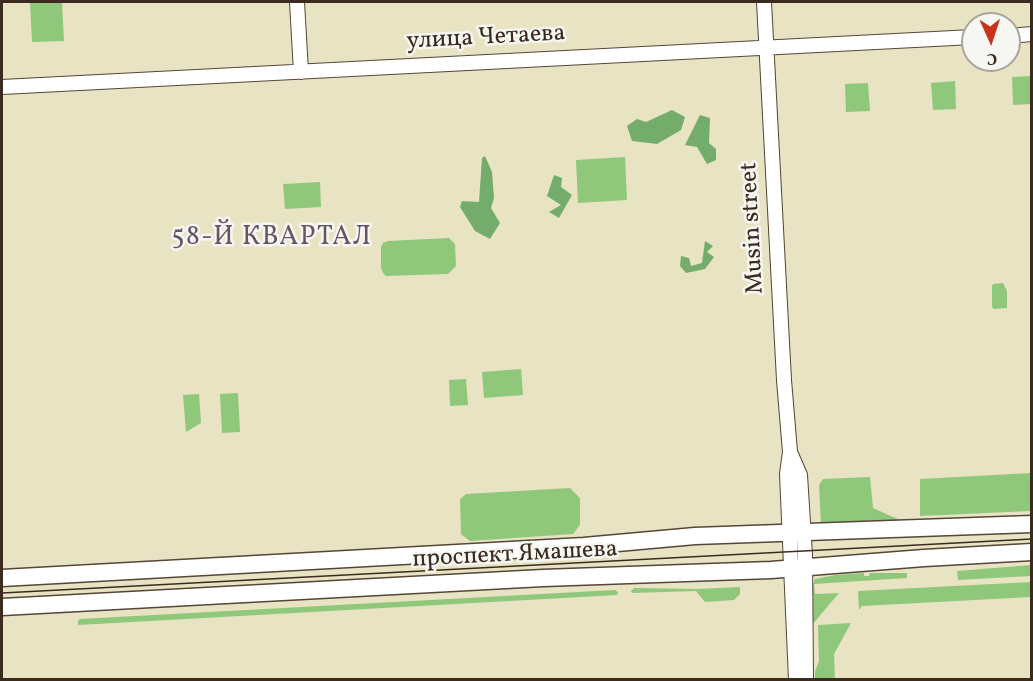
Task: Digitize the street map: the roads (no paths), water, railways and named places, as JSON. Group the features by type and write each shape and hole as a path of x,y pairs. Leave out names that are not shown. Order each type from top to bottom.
{"main road":[{"name":"проспект Ямашева","path":"2,578 584,546 695,536 1032,524"},
{"name":"проспект Ямашева","path":"2,607 543,578 677,575 1032,552"}],"street":[{"path":"297,2 301,72"},
{"name":"Musin street","path":"764,2 782,346 790,452 800,472 797,533 806,680"},
{"name":"улица Четаева","path":"2,87 961,38"},
{"name":"Musin street","path":"796,680 798,567"}],"tram line":[{"path":"2,593 1032,539"}],"district":[{"name":"58-Й КВАРТАЛ","path":"272,239"}]}
